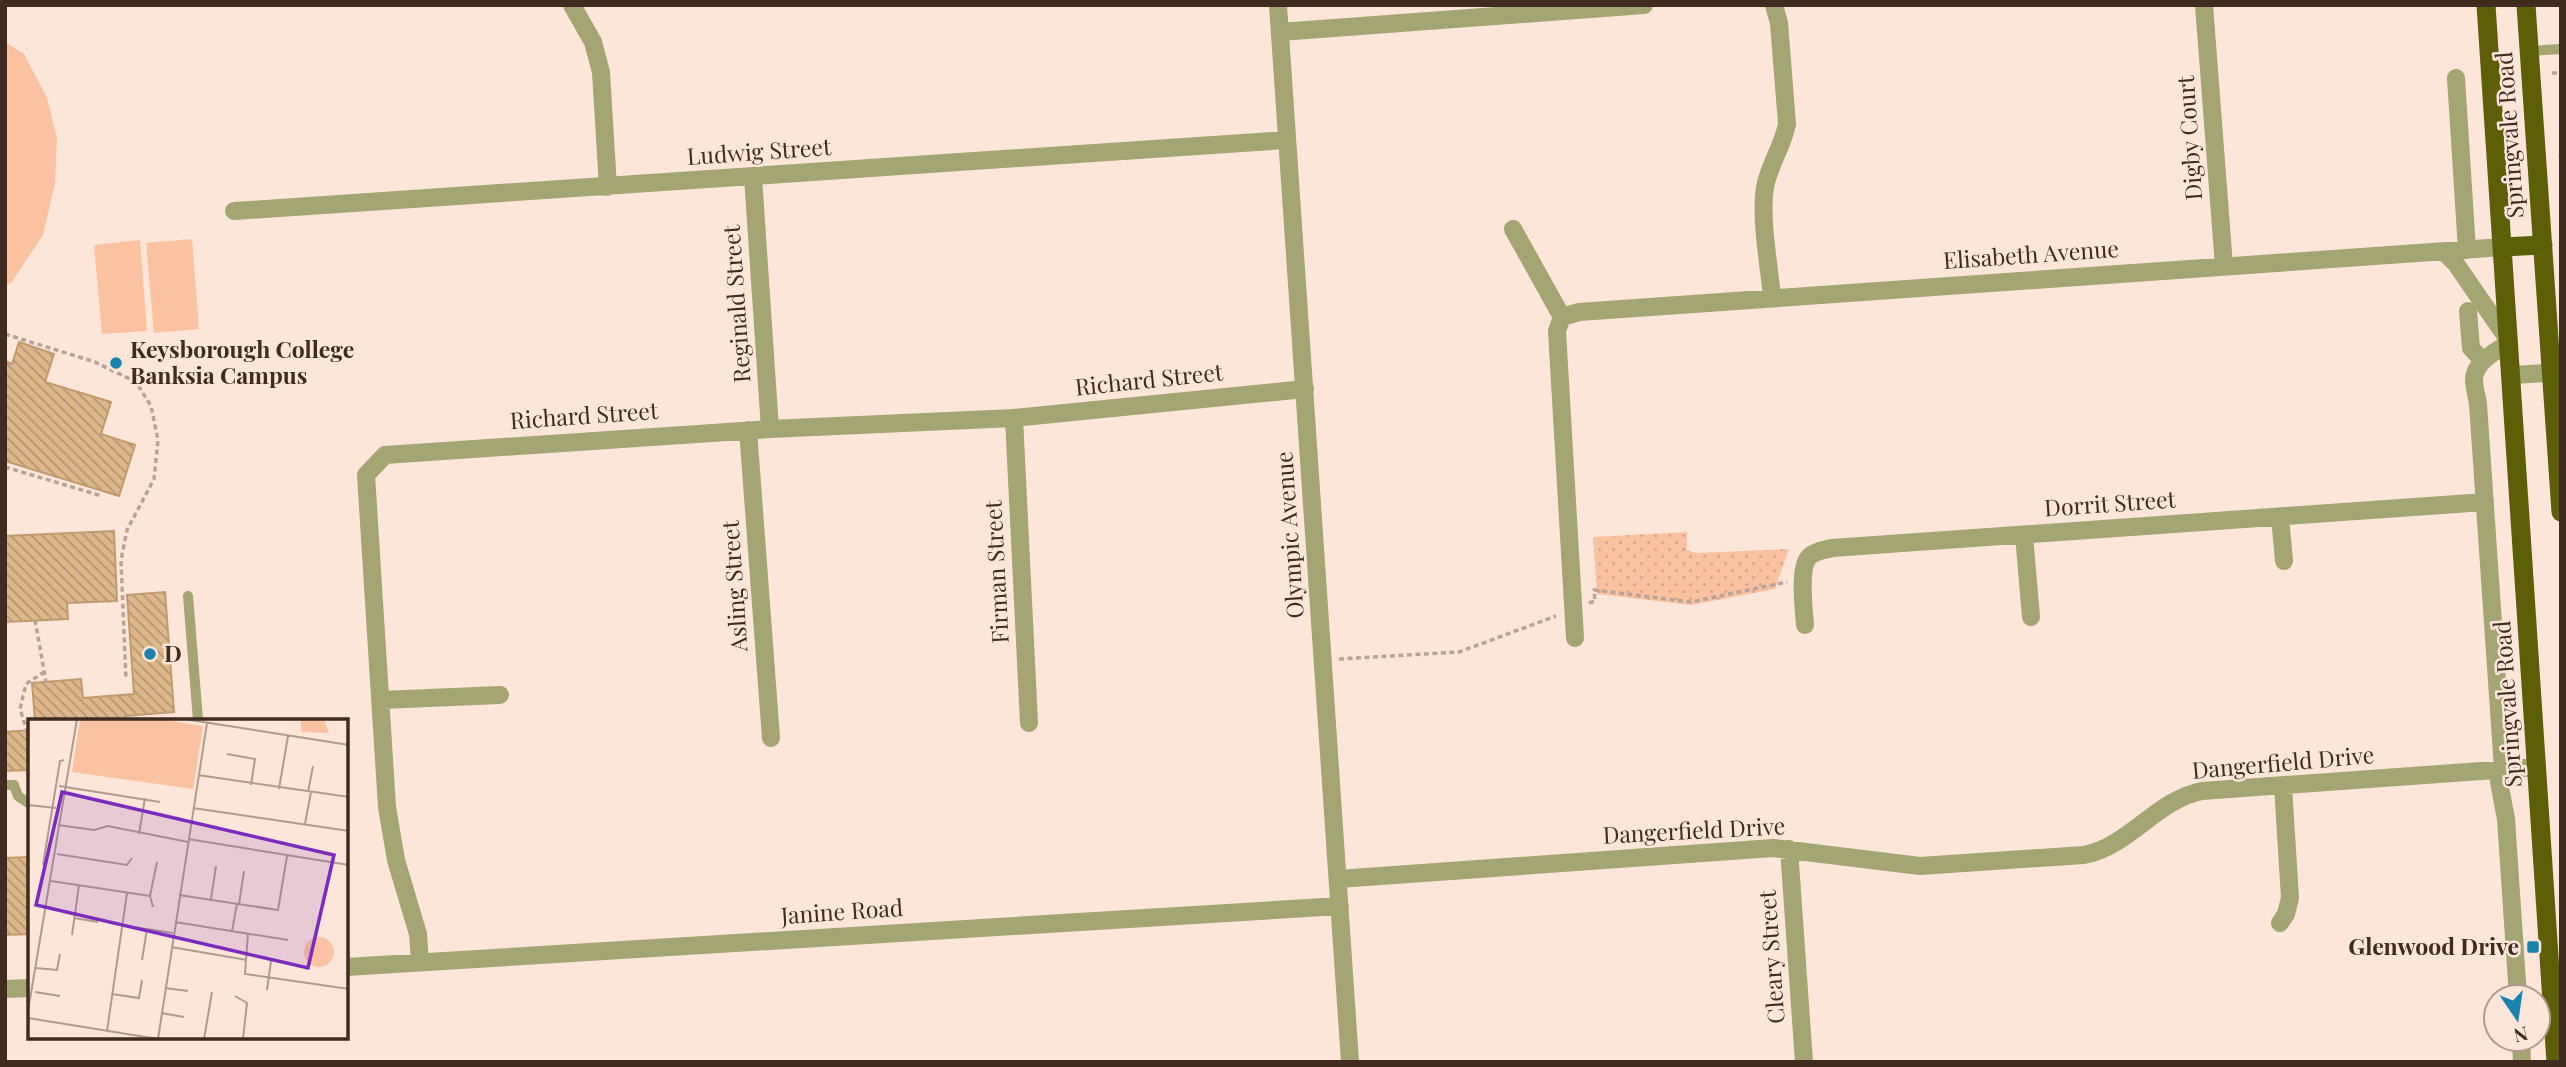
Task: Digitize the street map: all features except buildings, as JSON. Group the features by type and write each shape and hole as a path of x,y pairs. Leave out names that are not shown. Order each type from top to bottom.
{"highway":[{"name":"Springvale Road","path":"2486,5 2556,1062"},
{"name":"Springvale Road","path":"2526,5 2543,245 2556,373 2561,512"},
{"path":"2503,247 2543,245"}],"street":[{"path":"572,5 593,42 601,72 608,187"},
{"name":"Olympic Avenue","path":"1278,5 1350,1062"},
{"path":"1280,33 1523,10 1644,5"},
{"path":"1772,298 1765,194 1768,176 1784,139 1787,124 1779,23 1773,5"},
{"name":"Digby Court","path":"2204,5 2224,267"},
{"path":"2456,78 2468,250"},
{"name":"Ludwig Street","path":"234,211 1286,139"},
{"name":"Reginald Street","path":"753,177 770,429"},
{"path":"1513,229 1562,317 1557,331 1576,638"},
{"name":"Elisabeth Avenue","path":"1562,317 1579,312 2503,247"},
{"path":"2444,252 2456,264 2509,342 2483,361 2471,348 2468,311"},
{"name":"Springvale Road","path":"2483,361 2474,381 2478,399 2502,769 2498,782 2506,819 2517,983"},
{"path":"2512,376 2556,373"},
{"name":"Richard Street","path":"421,962 418,934 397,860 387,807 366,475 385,455 748,430 1014,418 1305,389"},
{"name":"Firman Street","path":"1014,418 1029,723"},
{"name":"Asling Street","path":"748,430 771,738"},
{"name":"Dorrit Street","path":"1803,579 1805,562 1810,555 1832,548 2485,502"},
{"path":"2280,517 2284,561"},
{"path":"2024,535 2031,617"},
{"path":"1803,579 1805,625"},
{"path":"382,700 500,695"},
{"name":"Dangerfield Drive","path":"1338,879 1789,849 1920,866 2084,855 2105,850 2169,804 2192,793 2537,767"},
{"path":"2280,923 2286,914 2290,898 2283,786"},
{"name":"Cleary Street","path":"1789,849 1804,1062"},
{"name":"Janine Road","path":"348,967 1340,906"},
{"path":"5,989 28,988"}],"lane":[{"path":"2529,51 2561,49"},
{"path":"188,596 198,719"},
{"path":"5,785 14,785 18,796 28,803"}],"path":[{"path":"2552,73 2561,73"},
{"path":"5,334 95,362 136,382 151,406 158,440 154,480 127,530 121,560 126,680"},
{"path":"5,467 102,496"},
{"path":"1323,660 1458,652 1595,601 1594,590 1691,602 1803,579"},
{"path":"36,620 46,682"},
{"path":"28,735 20,709 26,684 44,672"}],"shaded area":[{"path":"5,42 24,54 47,98 57,138 55,183 43,235 11,283 5,286"},
{"path":"192,239 199,329 154,333 146,243"},
{"path":"140,240 147,331 102,334 94,245"},
{"path":"1687,532 1687,550 1696,553 1789,549 1775,589 1691,605 1597,594 1593,537"}],"place":[{"name":"Keysborough College Banksia Campus","path":"116,363"},
{"name":"D","path":"150,654"},
{"name":"Glenwood Drive","path":"2533,947"}]}
